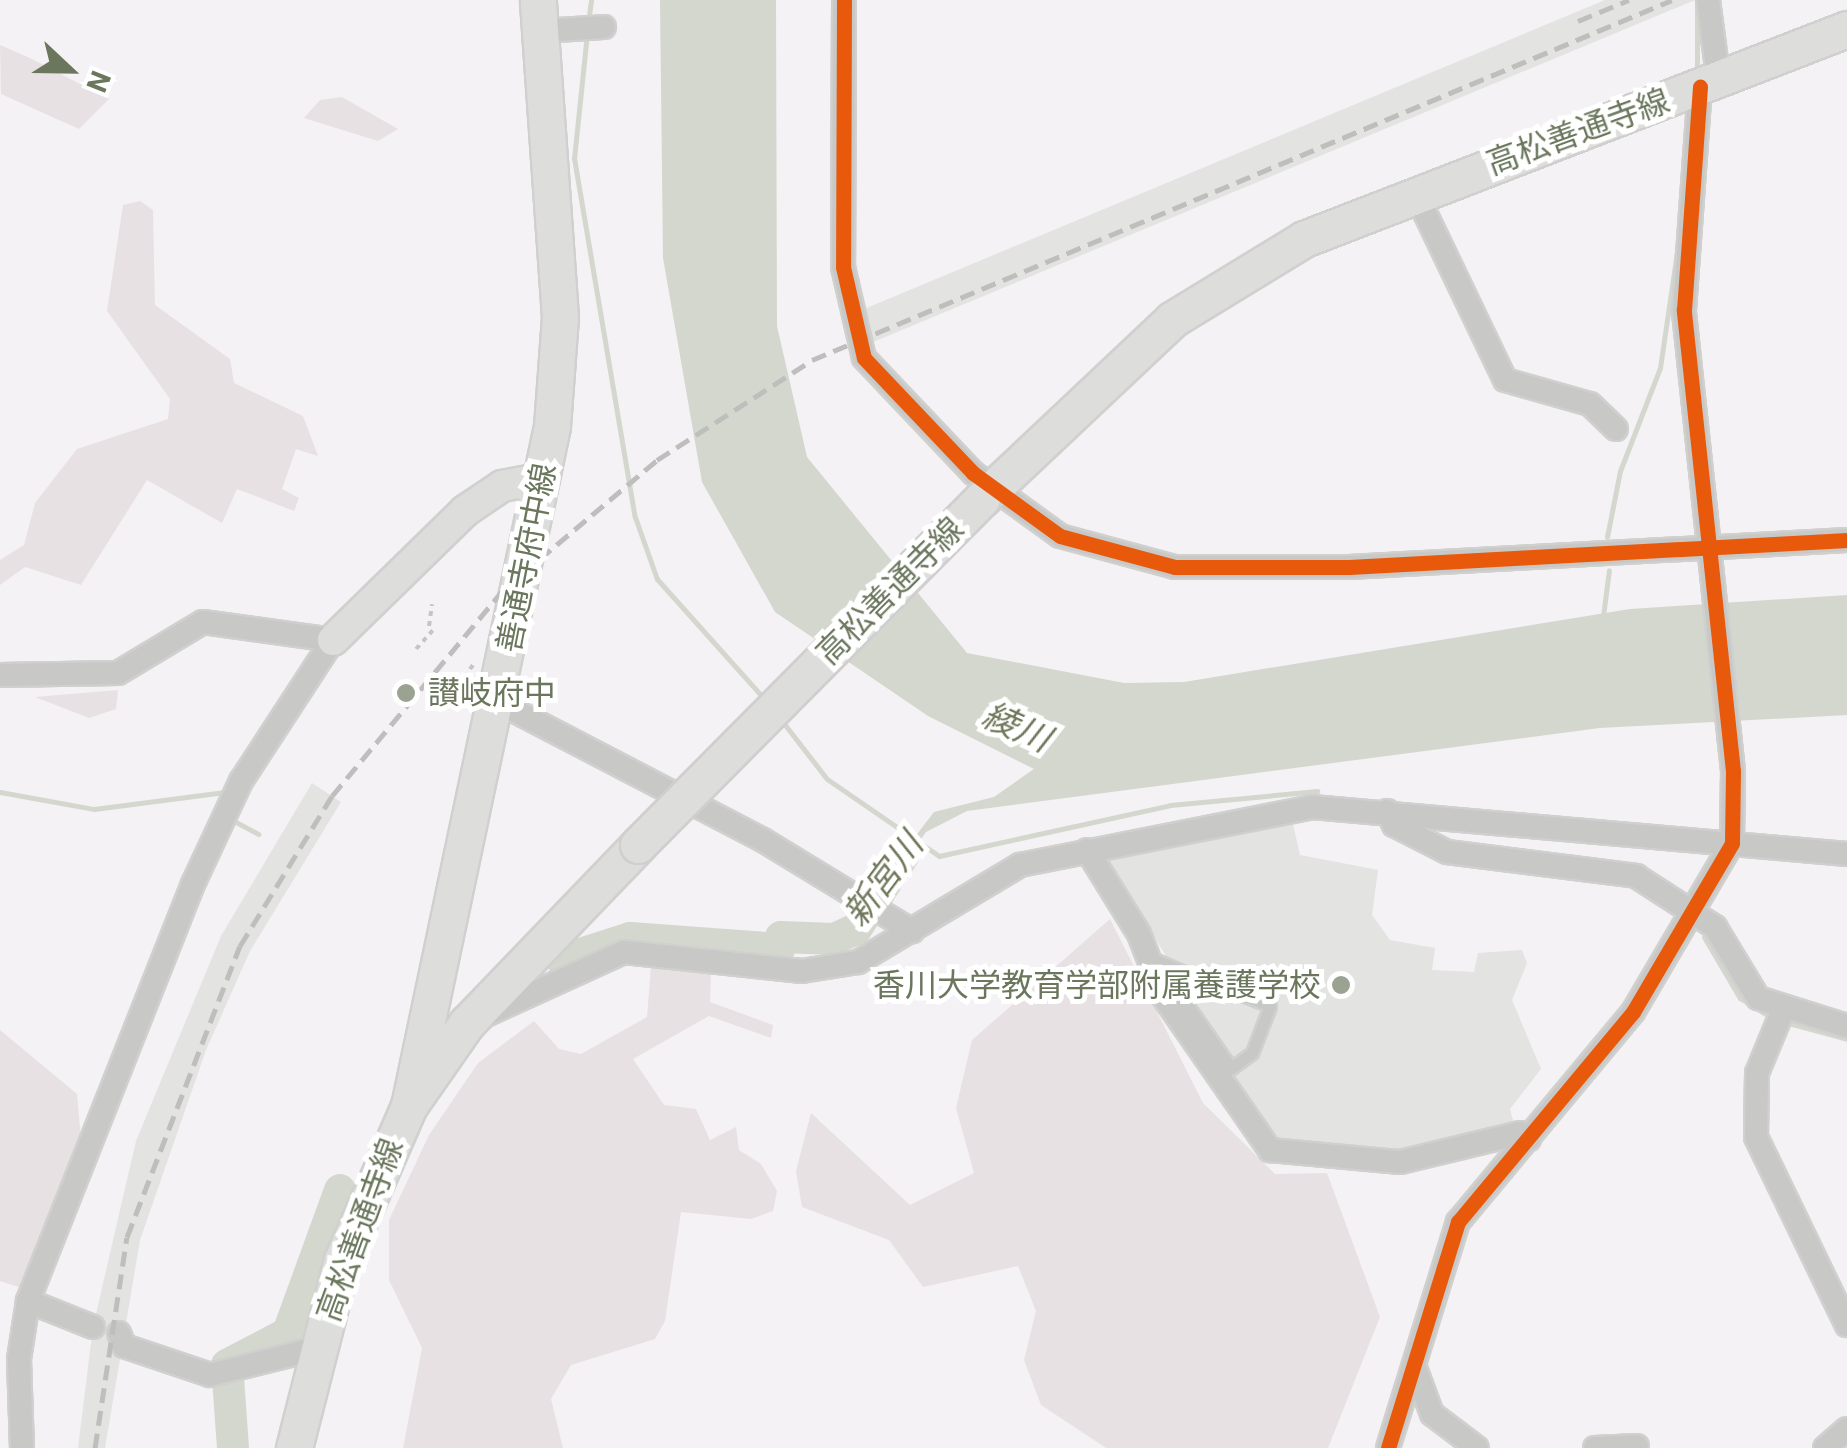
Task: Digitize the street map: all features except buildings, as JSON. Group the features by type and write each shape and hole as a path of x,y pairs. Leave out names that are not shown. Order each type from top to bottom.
{"main road":[{"name":"善通寺府中線","path":"409,1106 425,1006 498,702 544,478 560,318 570,23"},
{"name":"高松善通寺線","path":"294,1448 348,1243 409,1106 467,1023 638,844 988,493 1172,320 1304,239 1415,192 1847,29"},
{"path":"425,1006 435,1020 467,1023"}],"street":[{"path":"844,0 838,145 848,315 864,358 988,493 1060,536 1174,567 1847,540"},
{"path":"1388,1448 1458,1222 1633,1012 1732,843 1733,772 1684,310 1709,82 1708,0"},
{"path":"1415,192 1505,380 1590,404 1616,429"},
{"path":"22,1448 19,1358 28,1301 201,867 241,781 334,640 466,511 502,486 544,478"},
{"path":"0,675 118,674 202,622 334,640"},
{"path":"498,702 872,905 912,931"},
{"path":"467,1023 624,952 802,971 879,955 1020,865 1296,809 1387,811 1847,854"},
{"path":"1387,811 1394,825 1448,852 1636,876 1696,908 1746,986 1781,1018 1847,1026"},
{"path":"1087,850 1148,957 1170,1008 1270,1150 1400,1162 1520,1132 1529,1140"},
{"path":"1781,1018 1757,1073 1756,1137 1847,1325"},
{"path":"28,1301 94,1328"},
{"path":"119,1333 124,1346 226,1373 318,1348"},
{"path":"1415,1368 1432,1414 1478,1448"},
{"path":"1825,1448 1847,1430"},
{"path":"1596,1448 1642,1448"}],"lane":[{"path":"1148,957 1270,1006 1252,1053 1231,1068 1172,984 1177,969"}],"path":[{"path":"416,649 431,628 432,604"},
{"path":"464,677 470,668"}],"shaded area":[{"path":"1605,0 1695,0 873,342 857,312"},
{"path":"0,45 109,99 79,129 1,94"},
{"path":"342,97 398,129 378,141 304,118 320,100"},
{"path":"140,201 153,210 155,305 230,359 234,383 303,416 318,456 296,449 282,489 299,498 294,511 237,489 222,523 147,480 81,585 25,567 0,585 0,560 24,545 35,503 77,449 168,419 170,399 107,311 123,205"},
{"path":"118,690 116,709 89,718 35,697"},
{"path":"312,783 341,802 250,951 206,1050 140,1240 105,1448 78,1448 93,1327 136,1141 221,936"},
{"path":"1292,820 1300,855 1378,870 1372,915 1390,940 1435,948 1432,970 1474,972 1478,953 1522,950 1527,963 1512,1000 1541,1069 1510,1109 1515,1128 1398,1155 1272,1141 1163,977 1165,954 1104,859"},
{"path":"1110,919 1203,1103 1275,1174 1327,1173 1380,1317 1328,1448 1106,1448 1041,1405 1024,1360 1036,1311 1018,1266 923,1287 889,1240 802,1207 796,1171 811,1113 910,1205 974,1173 956,1108 972,1040"},
{"path":"651,966 711,973 710,1002 773,1025 771,1038 709,1016 633,1059 664,1105 696,1109 710,1140 736,1127 739,1150 761,1164 777,1191 773,1211 751,1219 681,1212 665,1321 655,1339 571,1365 551,1399 563,1448 403,1448 422,1348 389,1280 389,1220 429,1135 478,1063 534,1021 559,1049 581,1054 647,1017"},
{"path":"0,1030 77,1094 81,1139 22,1288 0,1281"}],"water":[{"name":"綾川","path":"660,0 776,0 777,326 807,457 967,653 1124,683 1184,682 1630,609 1847,595 1847,715 1600,728 967,811 926,832 882,894 875,889 934,812 994,797 1034,769 928,716 775,612 702,482 663,258"}],"waterway":[{"path":"588,22 591,0"},
{"path":"1697,5 1697,71"},
{"path":"587,33 574,158 635,517 657,579 766,701"},
{"path":"1607,537 1620,471 1660,368 1679,238"},
{"path":"1603,616 1609,570"},
{"path":"782,721 827,779 939,856 1170,805 1317,791"},
{"path":"0,792 94,809 225,792"},
{"path":"232,820 258,834"},
{"name":"新宮川","path":"562,960 630,938 779,949 781,937 834,939 856,929 903,856"},
{"path":"1704,937 1740,998 1770,1017"},
{"path":"1785,1022 1847,1039"},
{"name":"新宮川","path":"233,1448 227,1365 288,1333 340,1190"}],"railway":[{"path":"1578,21 1629,0"},
{"path":"95,1448 127,1237 240,946 332,796 504,589 657,460 812,360 1672,0"}],"cycle path":[{"path":"844,0 843,267 864,358 973,473 1060,536 1175,567 1349,567 1847,540"},
{"path":"1388,1448 1458,1222 1633,1012 1732,843 1733,771 1684,310 1700,87"}],"place":[{"name":"讃岐府中","path":"406,693"},
{"name":"香川大学教育学部附属養護学校","path":"1341,985"}]}
